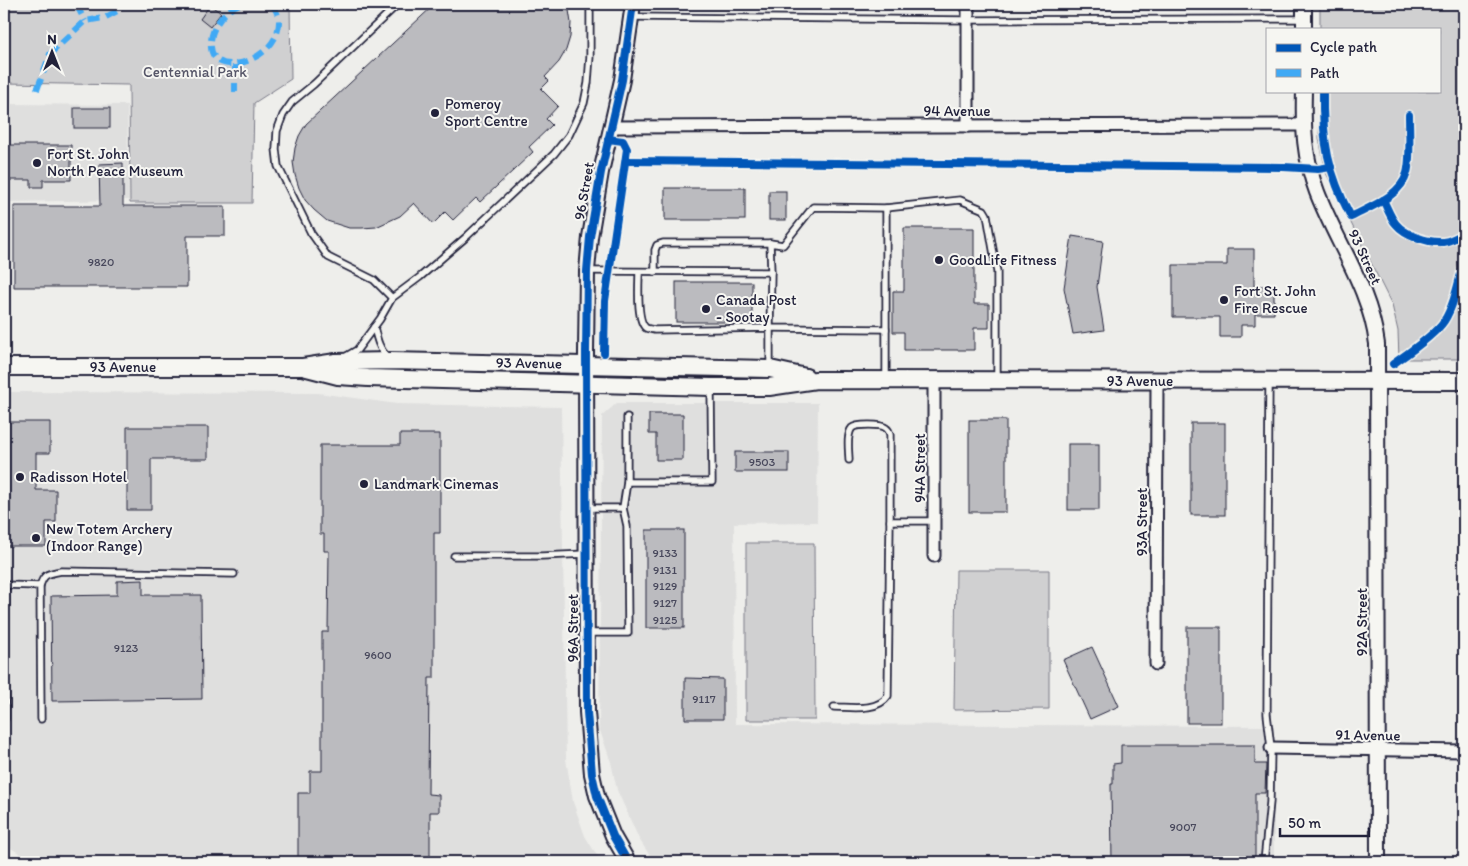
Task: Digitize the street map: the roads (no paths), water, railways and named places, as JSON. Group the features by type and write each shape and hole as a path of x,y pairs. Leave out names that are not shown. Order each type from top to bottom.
{"main road":[{"name":"93 Avenue","path":"4,367 303,367 336,362 391,361 770,369 816,380"},
{"name":"93 Avenue","path":"303,367 338,376 368,378 711,387 769,387 816,380 1464,381"}],"street":[{"path":"968,4 968,126"},
{"path":"1304,4 1304,24"},
{"name":"96 Street","path":"587,385 587,271 597,195 622,80 632,10"},
{"name":"93 Street","path":"1304,92 1304,126 1307,159 1316,190 1369,307 1376,335 1378,381"},
{"name":"94 Avenue","path":"611,127 1304,126"},
{"name":"94A Street","path":"934,381 934,556"},
{"name":"93A Street","path":"1156,664 1157,381"},
{"name":"92A Street","path":"1378,381 1378,862"},
{"name":"96A Street","path":"587,385 587,712 592,774 597,796 606,819 613,836 628,862"},
{"name":"91 Avenue","path":"1271,748 1464,751"}],"lane":[{"path":"392,298 374,280 328,257 311,233 278,166 276,149 277,131 283,115 292,102 314,84 398,4"},
{"path":"336,362 357,350 392,298 420,277 465,238 554,154 569,135 584,103 588,83 590,4"},
{"path":"632,10 968,20 1304,24"},
{"path":"655,272 655,250 657,245 770,243 782,245 812,207 886,208 960,200 984,210 987,215 997,272 997,381"},
{"path":"886,208 886,380"},
{"path":"770,243 770,369"},
{"path":"587,271 770,272"},
{"path":"639,272 641,321 646,328 654,330 886,329"},
{"path":"374,327 378,345 391,361"},
{"path":"1264,862 1270,802 1271,748 1267,714 1270,381"},
{"path":"627,482 712,482 711,387"},
{"path":"586,634 628,633 627,526 623,508 627,482 627,418"},
{"path":"834,707 872,707 880,705 888,696 890,435 888,430 884,426 858,425 853,427 849,435 849,460"},
{"path":"586,508 623,508"},
{"path":"890,521 935,521"},
{"path":"454,556 586,554"},
{"path":"41,719 40,586 43,578 48,574 61,571 234,574"},
{"path":"5,719 4,585 40,586"}],"place":[{"name":"Pomeroy Sport Centre","path":"435,113"},
{"name":"Fort St. John North Peace Museum","path":"37,163"},
{"name":"GoodLife Fitness","path":"939,260"},
{"name":"Fort St. John Fire Rescue","path":"1224,300"},
{"name":"Canada Post - Sootay","path":"706,309"},
{"name":"Radisson Hotel","path":"20,477"},
{"name":"Landmark Cinemas","path":"364,484"},
{"name":"New Totem Archery (Indoor Range)","path":"36,538"}],"park label":[{"name":"Centennial Park","path":"195,72"}]}
